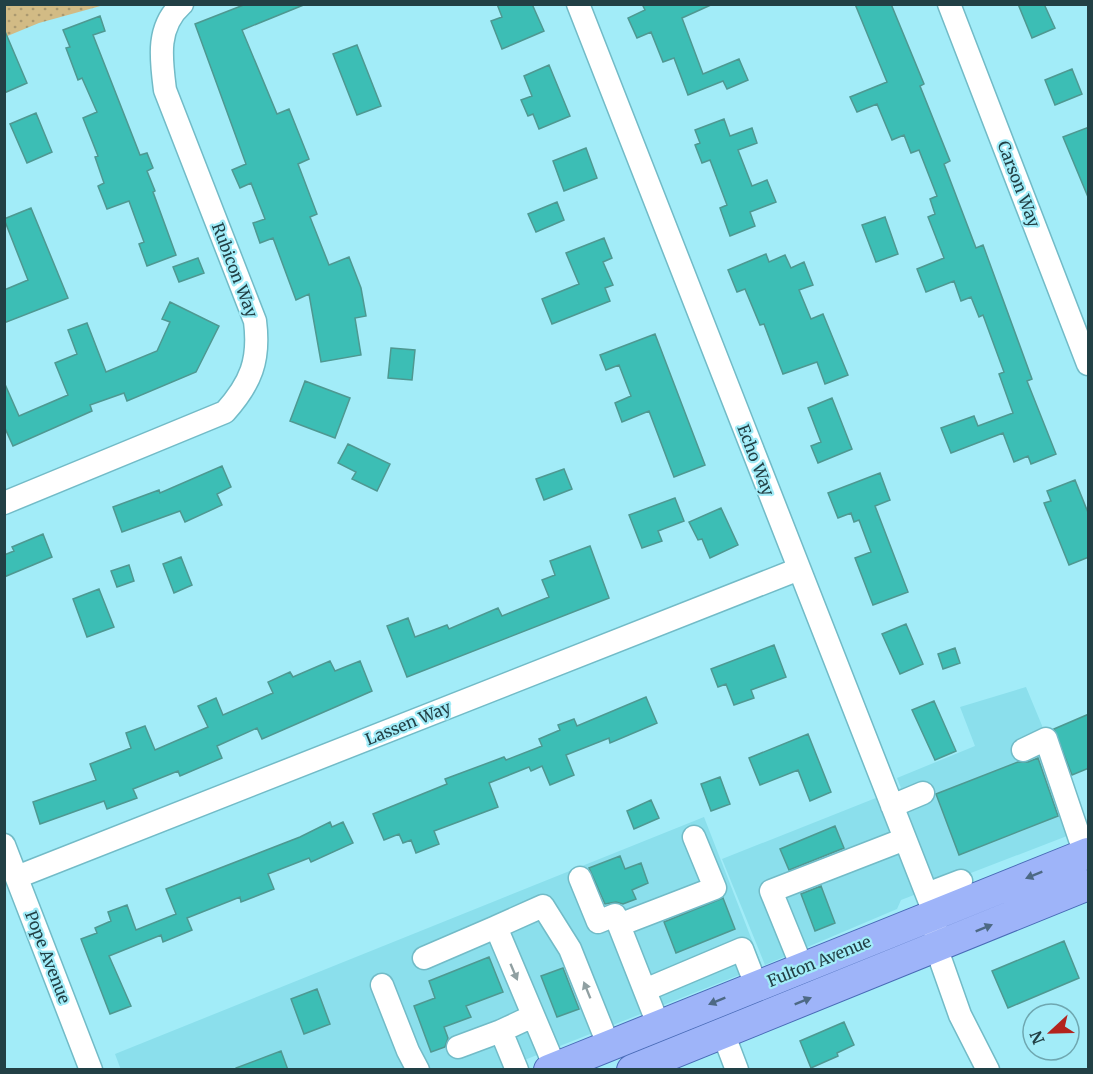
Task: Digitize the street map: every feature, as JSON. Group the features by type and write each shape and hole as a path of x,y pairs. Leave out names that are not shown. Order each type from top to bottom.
{"main road":[{"name":"Fulton Avenue","path":"552,1068 594,1056 658,1024 802,967 931,904 1087,854"},
{"name":"Fulton Avenue","path":"632,1070 662,1064 723,1033 1089,885"}],"street":[{"name":"Rubicon Way","path":"4,503 225,412 239,396 251,374 258,345 255,321 165,90 161,61 162,32 182,4"},
{"name":"Echo Way","path":"578,4 931,904"},
{"name":"Carson Way","path":"949,4 1089,364"},
{"name":"Lassen Way","path":"17,878 799,569"},
{"path":"1023,750 1046,739 1087,854"},
{"path":"892,806 923,792"},
{"path":"619,925 715,888 694,837"},
{"path":"802,967 771,891 904,839"},
{"name":"Pope Avenue","path":"4,845 91,1070"},
{"path":"580,878 598,922 615,915 658,1024"},
{"path":"961,880 931,904 936,947 960,1015 988,1070"},
{"path":"424,958 543,906 570,950 594,1056"},
{"path":"496,927 552,1068"},
{"path":"645,990 742,949 756,986"},
{"path":"382,985 418,1070"},
{"path":"458,1047 533,1016"},
{"path":"501,1031 517,1070"},
{"path":"723,1033 737,1070"}],"shaded area":[{"path":"5,5 104,5 39,23 5,37"},
{"path":"1026,687 1085,829 901,900 897,909 765,965 722,859 901,788 897,778 975,746 960,707"},
{"path":"704,817 762,966 502,1069 121,1070 115,1054"}],"building":[{"path":"246,4 306,4 242,30 277,114 289,109 309,159 298,164 317,214 310,217 329,265 349,257 361,288 366,316 355,318 361,355 321,362 309,294 296,300 273,238 260,243 253,223 265,219 251,183 240,188 232,170 246,164 195,24"},
{"path":"497,4 532,4 544,31 502,49 491,21 502,17"},
{"path":"642,4 713,4 682,18 703,74 739,59 748,80 727,89 723,81 688,95 674,58 663,62 651,32 637,38 628,18 645,10"},
{"path":"855,4 891,4 924,84 920,86 950,161 944,164 976,248 983,245 1032,379 1027,381 1056,454 1031,464 1028,456 1014,462 1003,433 951,453 941,428 974,416 978,426 1013,413 999,374 1004,372 983,315 979,317 971,297 961,301 954,281 926,292 917,269 944,258 928,217 935,214 930,199 937,196 919,150 911,153 904,135 892,140 877,104 857,112 850,97 887,82"},
{"path":"1018,4 1044,4 1055,28 1032,38"},
{"path":"100,16 105,31 93,35 140,155 147,153 153,168 147,171 176,255 147,266 139,244 144,242 129,201 107,209 98,186 104,183 95,157 98,156 83,118 97,112 82,78 78,80 66,48 70,47 63,30"},
{"path":"4,29 27,83 4,93"},
{"path":"357,45 381,106 357,115 333,54"},
{"path":"549,65 570,116 539,129 533,114 528,116 521,100 532,96 524,76"},
{"path":"1072,69 1082,94 1055,105 1045,80"},
{"path":"36,113 52,152 27,163 10,124"},
{"path":"724,119 730,136 752,128 757,143 738,150 752,186 767,180 776,202 750,212 755,226 730,236 720,208 727,205 710,160 702,163 695,145 700,143 695,130"},
{"path":"1089,127 1089,197 1088,197 1063,137"},
{"path":"586,148 597,178 564,191 553,161"},
{"path":"557,202 564,220 536,232 528,214"},
{"path":"31,208 68,298 4,323 4,290 28,280 4,219"},
{"path":"885,217 898,254 876,262 862,225"},
{"path":"604,238 612,258 603,262 613,285 605,288 610,301 552,324 542,299 579,284 566,253"},
{"path":"766,254 769,262 785,255 791,268 804,262 813,285 799,290 811,319 823,314 848,375 825,384 817,362 783,374 764,324 760,325 745,289 737,292 728,270"},
{"path":"198,258 204,273 179,282 173,267"},
{"path":"170,302 219,326 196,372 127,401 124,393 90,405 92,411 13,446 4,426 4,382 19,416 68,395 55,363 77,354 68,330 87,323 106,372 157,351 170,322 162,319"},
{"path":"655,334 705,465 674,477 649,411 622,422 615,403 631,396 619,365 606,370 600,355"},
{"path":"391,348 415,350 412,380 388,378"},
{"path":"305,381 350,398 335,438 290,421"},
{"path":"832,398 852,449 818,463 811,446 821,442 808,408"},
{"path":"348,444 390,464 377,491 352,479 356,472 338,463"},
{"path":"222,466 231,487 217,494 222,505 185,522 180,511 122,532 113,507 159,490 160,493"},
{"path":"564,469 572,489 544,500 536,479"},
{"path":"880,473 890,500 875,506 908,592 873,605 855,558 871,552 859,520 854,522 851,513 838,518 828,493"},
{"path":"1075,480 1089,515 1089,557 1069,565 1044,503 1051,501 1047,491"},
{"path":"675,498 684,521 658,531 662,541 642,548 629,515"},
{"path":"721,508 738,545 710,558 702,539 698,540 689,522"},
{"path":"43,534 52,557 4,577 4,555 14,551 12,547"},
{"path":"590,546 609,598 407,677 387,626 408,618 415,637 447,625 449,629 498,608 502,616 549,597 542,580 555,575 550,561"},
{"path":"181,557 192,585 174,593 163,564"},
{"path":"129,565 134,581 117,587 111,571"},
{"path":"99,589 114,627 87,637 73,599"},
{"path":"906,624 923,664 900,674 882,634"},
{"path":"774,645 786,677 751,690 754,698 734,705 726,684 718,687 711,669"},
{"path":"955,648 960,663 943,669 938,654"},
{"path":"330,661 335,671 360,661 372,691 262,739 257,728 217,746 222,758 180,776 178,771 133,789 137,798 107,809 104,801 40,824 33,802 96,780 90,764 131,748 126,733 145,726 155,750 208,727 198,706 216,698 223,715 273,693 268,682 290,672 293,677"},
{"path":"646,697 657,723 610,743 609,738 566,755 574,775 550,785 542,766 531,771 529,767 489,783 498,807 434,831 439,844 416,853 411,840 403,843 399,834 384,840 373,814 447,784 445,779 504,757 506,760 542,746 539,739 560,730 558,725 574,719 577,726"},
{"path":"934,701 956,751 935,760 912,710"},
{"path":"1089,714 1089,768 1072,775 1054,729"},
{"path":"808,734 831,792 810,801 798,770 760,785 749,758"},
{"path":"1038,758 1058,816 959,855 936,794 1018,762 1028,762"},
{"path":"720,777 730,804 711,811 701,784"},
{"path":"651,800 659,818 634,829 627,811"},
{"path":"330,822 332,827 343,822 353,843 311,862 309,858 268,874 274,889 241,902 240,897 187,918 192,930 163,942 161,935 109,956 131,1006 110,1014 81,939 97,933 95,928 111,921 108,912 127,905 136,930 176,914 166,889 300,837"},
{"path":"835,826 844,848 789,870 780,849"},
{"path":"620,856 625,869 641,863 648,883 632,890 636,899 623,904 616,902 605,904 589,868"},
{"path":"821,886 835,923 815,931 801,894"},
{"path":"723,898 735,929 676,953 664,922"},
{"path":"1064,941 1079,978 1008,1008 992,971"},
{"path":"489,957 503,992 466,1006 471,1017 444,1027 448,1038 445,1047 431,1052 414,1006 435,998 429,981"},
{"path":"563,968 579,1009 557,1017 541,976"},
{"path":"317,989 330,1024 304,1034 291,999"},
{"path":"844,1022 854,1045 837,1053 838,1056 811,1068 800,1041"},
{"path":"281,1051 288,1070 236,1070 236,1068"}]}
